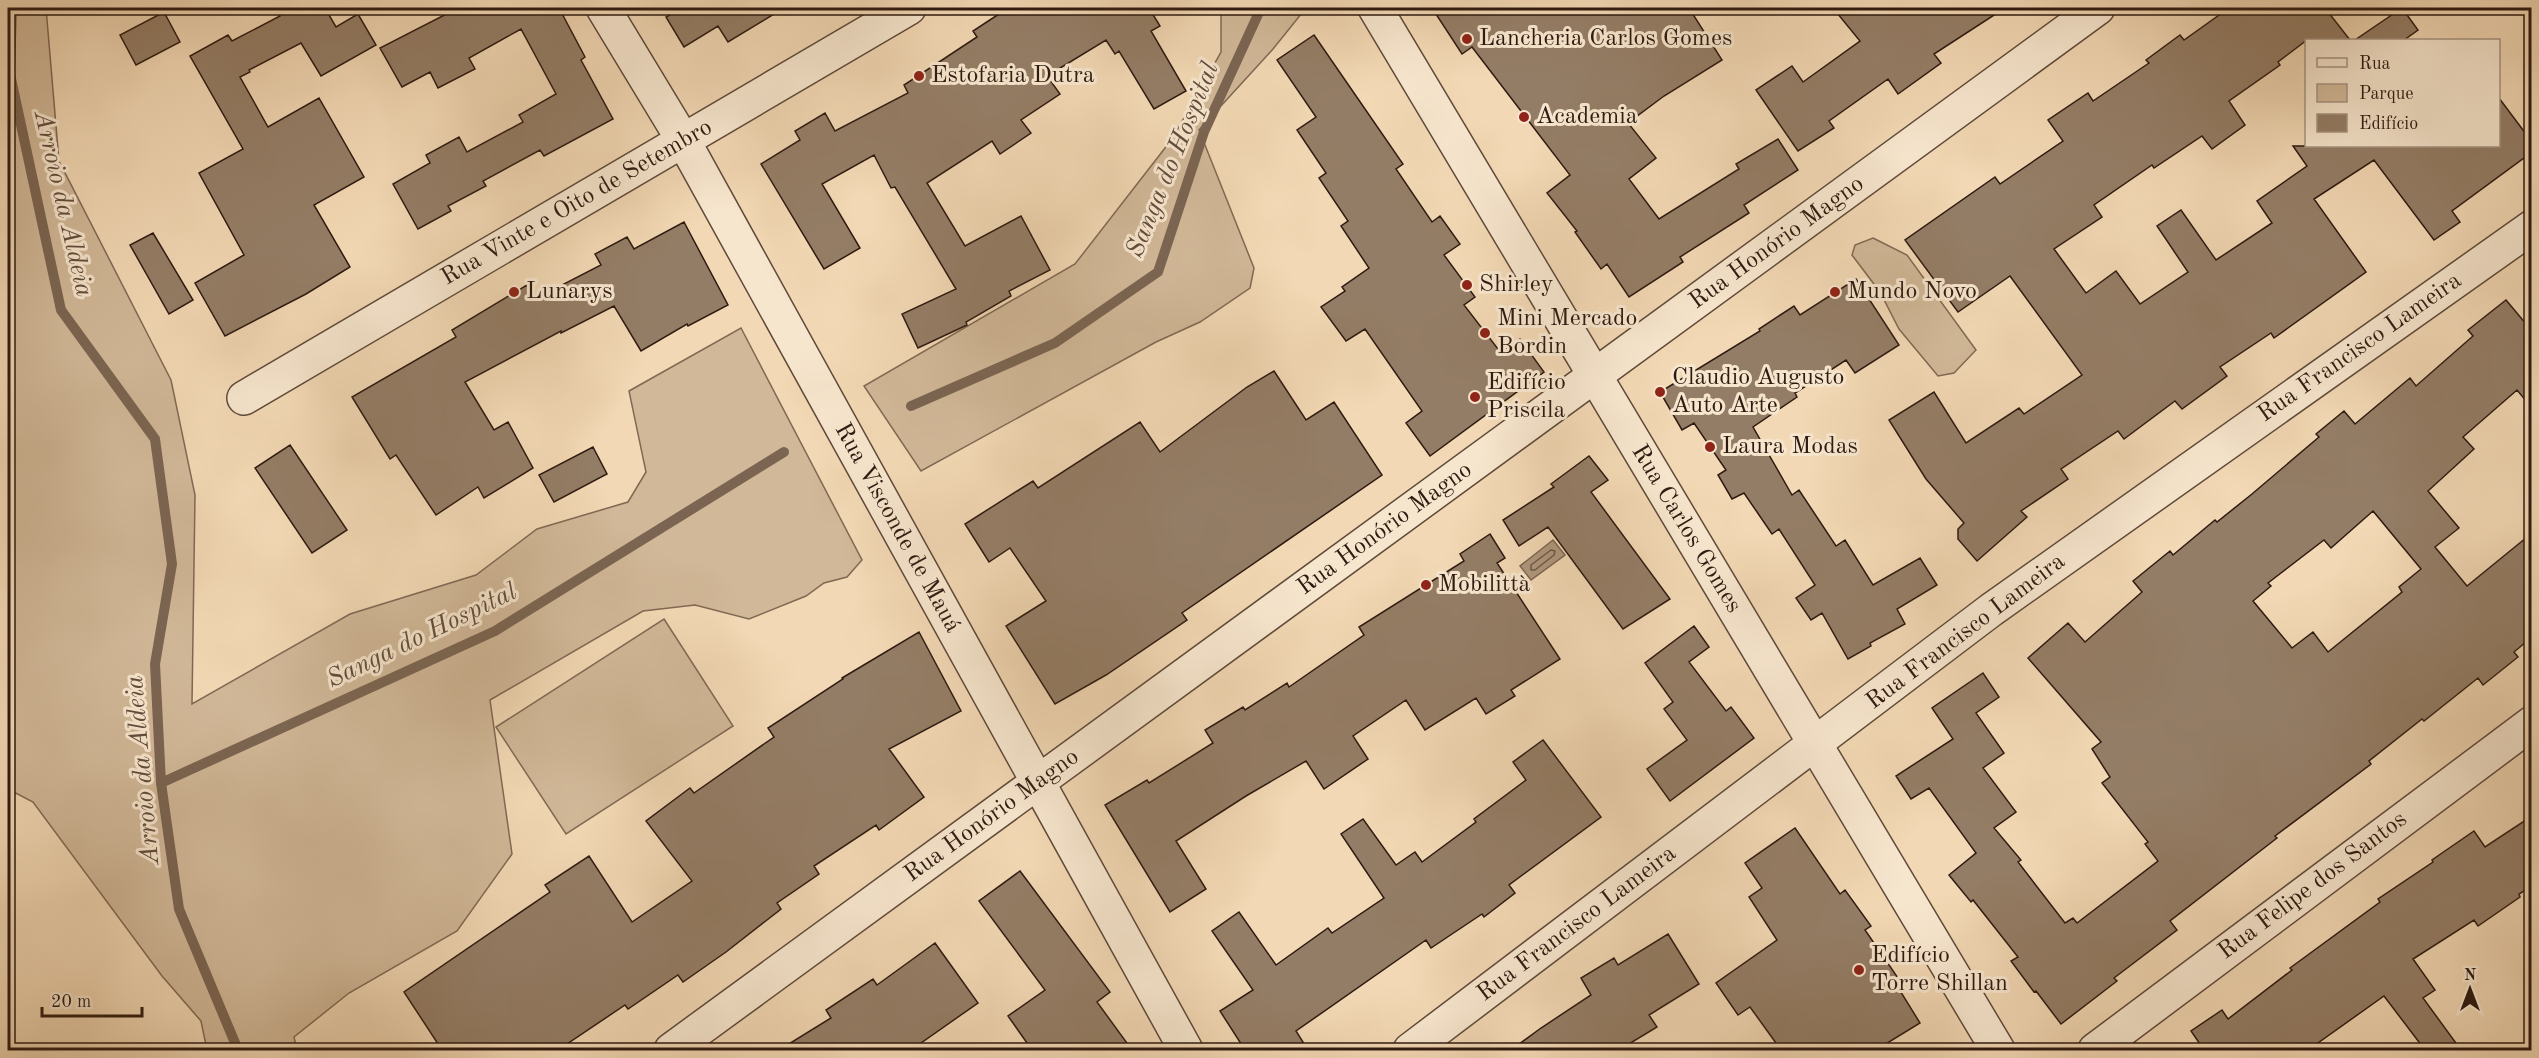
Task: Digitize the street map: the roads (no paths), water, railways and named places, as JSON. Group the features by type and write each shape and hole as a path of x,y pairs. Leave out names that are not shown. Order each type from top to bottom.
{"street":[{"name":"Rua Visconde de Mauá","path":"603,8 682,140 1186,1050"},
{"name":"Rua Vinte e Oito de Setembro","path":"244,398 909,8"},
{"name":"Rua Carlos Gomes","path":"1375,8 1998,1050"},
{"name":"Rua Honório Magno","path":"671,1050 2096,8"},
{"name":"Rua Francisco Lameira","path":"1410,1050 1991,610 2532,227"},
{"name":"Rua Felipe dos Santos","path":"2095,1050 2532,723"}],"water":[{"path":"1553,540 1565,555 1531,580 1520,566"}],"waterway":[{"name":"Arroio da Aldeia","path":"12,8 10,74 61,310 155,439 172,564 155,664 161,783 179,909 238,1050"},
{"name":"Sanga do Hospital","path":"911,406 1055,343 1158,272 1204,132 1261,8"},
{"name":"Sanga do Hospital","path":"161,783 495,631 784,452"}],"place":[{"name":"Lancheria Carlos Gomes","path":"1467,39"},
{"name":"Estofaria Dutra","path":"919,76"},
{"name":"Academia","path":"1524,117"},
{"name":"Shirley","path":"1467,285"},
{"name":"Lunarys","path":"514,292"},
{"name":"Mundo Novo","path":"1835,292"},
{"name":"Mini Mercado Bordin","path":"1485,333"},
{"name":"Claudio Augusto Auto Arte","path":"1660,392"},
{"name":"Edifício Priscila","path":"1475,397"},
{"name":"Laura Modas","path":"1710,447"},
{"name":"Mobilittà","path":"1426,585"},
{"name":"Edifício Torre Shillan","path":"1859,970"}]}
